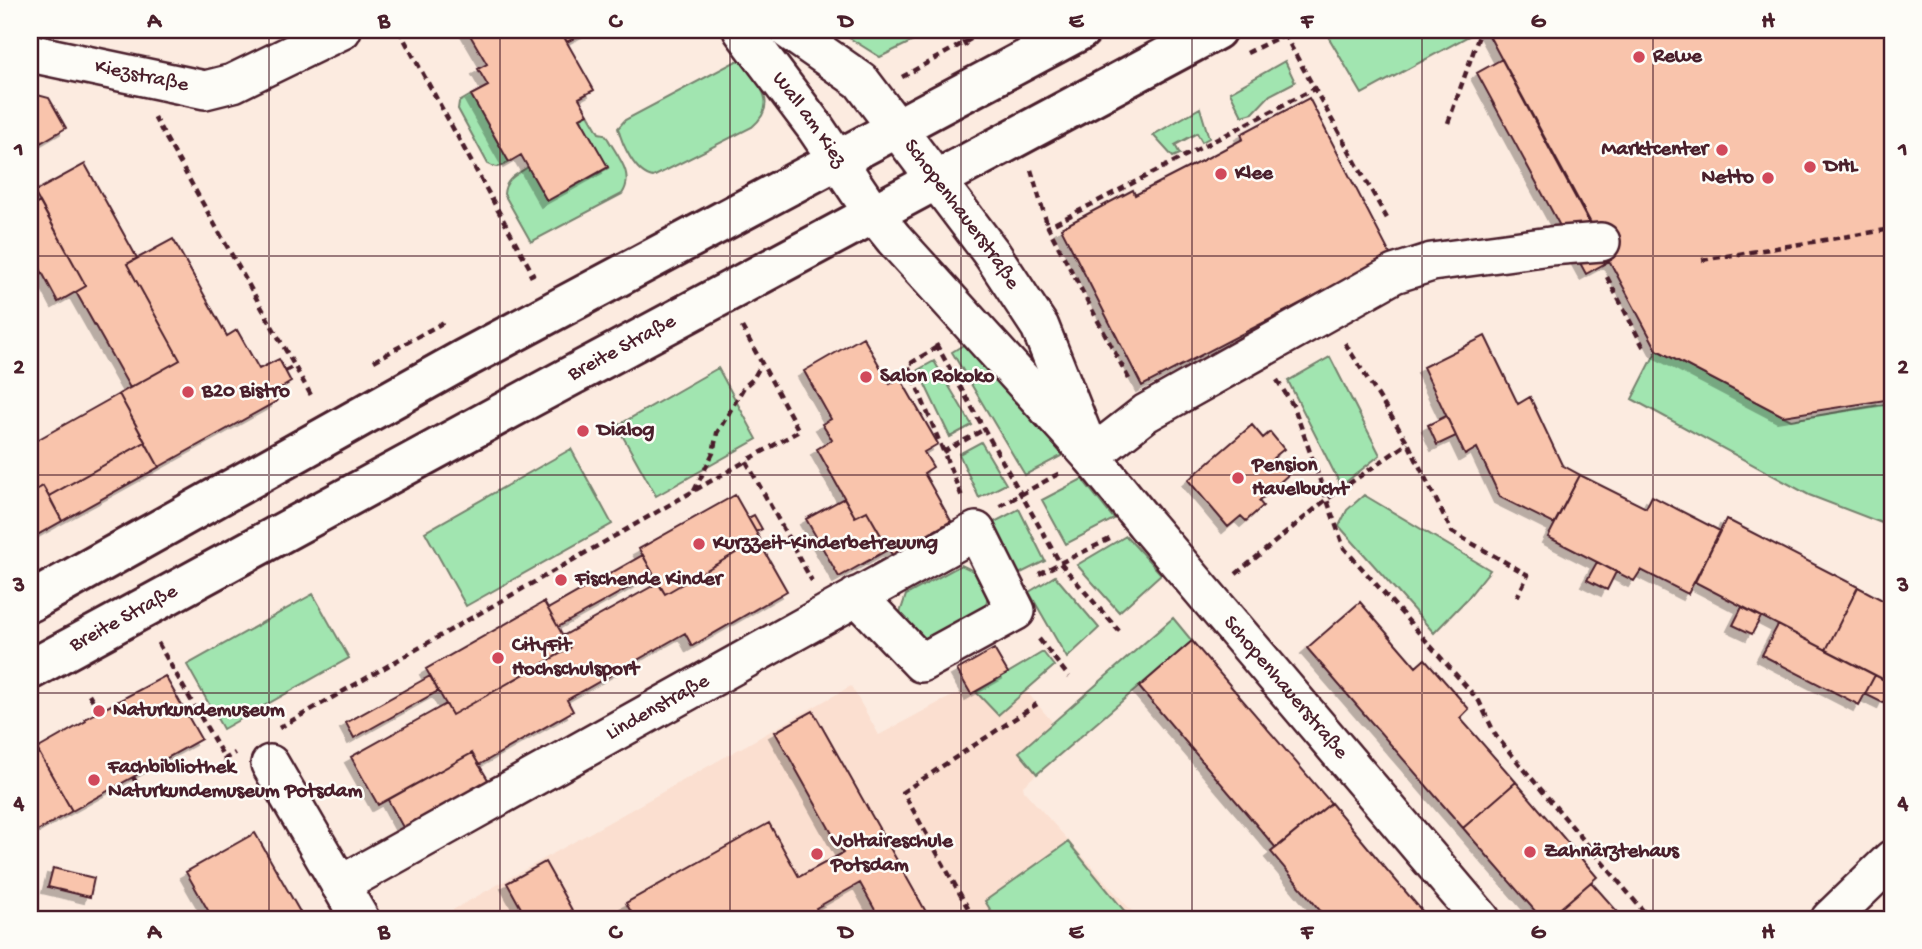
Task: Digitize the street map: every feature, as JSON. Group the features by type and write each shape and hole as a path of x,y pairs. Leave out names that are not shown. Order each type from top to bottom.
{"main road":[{"path":"30,603 464,359 1082,30"},
{"name":"Breite Straße","path":"30,670 1216,30"}],"street":[{"name":"Wall am Kiez","path":"742,30 873,214"},
{"path":"788,30 861,81 896,128"},
{"name":"Kiezstraße","path":"30,53 205,90 233,83 327,32"},
{"name":"Schopenhauerstraße","path":"896,128 992,254 1041,327 1091,456"},
{"name":"Schopenhauerstraße","path":"873,214 1091,456 1481,919"},
{"path":"1091,456 1146,414 1394,274 1432,262 1550,246 1599,258"},
{"path":"844,604 920,663 1011,601 976,531"},
{"name":"Lindenstraße","path":"340,885 976,531"},
{"path":"261,749 360,919"},
{"path":"1830,919 1892,859"}],"path":[{"path":"399,30 533,274 525,278"},
{"path":"957,30 964,42 987,30"},
{"path":"1448,123 1481,30"},
{"path":"1284,34 1389,222"},
{"path":"1048,227 1314,89"},
{"path":"150,110 312,397"},
{"path":"1030,166 1048,227 1146,414"},
{"path":"1702,260 1892,229"},
{"path":"1599,258 1646,350"},
{"path":"1326,313 1408,443 1452,532 1528,575 1517,597"},
{"path":"374,361 444,322"},
{"path":"140,611 225,759 261,749 799,431 740,324"},
{"path":"933,335 1060,563 1119,632"},
{"path":"938,347 908,365 976,531"},
{"path":"1258,351 1294,407 1344,548 1479,701 1496,736 1650,919"},
{"path":"694,491 713,453 718,433 744,387 753,379 762,364"},
{"path":"285,371 294,366"},
{"path":"943,452 985,429"},
{"path":"1209,598 1327,499 1408,443"},
{"path":"746,461 844,604"},
{"path":"1008,501 1023,494"},
{"path":"1069,677 1011,601 1060,563 1145,523"},
{"path":"89,694 99,711"},
{"path":"974,919 903,792 1037,704"},
{"path":"134,777 141,791"}],"shaded area":[{"name":"Voltaireschule Potsdam","path":"1010,672 1071,744 1023,786 1024,791 1139,919 443,919 442,916 851,686 879,735 968,689 972,694"}],"green space":[{"path":"845,30 919,30 910,34 913,41 880,57 843,34"},
{"path":"1342,30 1478,31 1362,94 1329,38"},
{"path":"740,59 763,93 765,109 761,118 752,127 653,177 646,175 630,157 618,128 625,120"},
{"path":"1285,61 1295,82 1270,95 1253,113 1242,116 1230,92"},
{"path":"471,95 509,162 504,165 496,167 488,164 458,109 459,102"},
{"path":"1200,108 1209,138 1202,142 1197,133 1175,145 1180,154 1173,157 1153,135"},
{"path":"588,114 620,159 626,173 626,187 622,194 531,242 504,194 506,185 528,167 547,201 608,168 580,118"},
{"path":"965,344 1063,455 1025,475 952,352"},
{"path":"1657,350 1791,420 1892,403 1892,527 1809,495 1632,399"},
{"path":"1330,357 1380,455 1341,486 1288,381"},
{"path":"934,361 972,425 950,437 918,370"},
{"path":"718,368 757,439 656,496 617,426"},
{"path":"981,442 1006,484 979,498 959,454"},
{"path":"571,449 612,524 466,606 425,532"},
{"path":"1082,479 1114,519 1066,544 1042,500"},
{"path":"1364,495 1490,570 1434,633 1339,526 1347,510"},
{"path":"1019,509 1045,561 1011,578 985,527"},
{"path":"1126,536 1161,574 1119,612 1077,565"},
{"path":"961,565 985,581 988,593 985,610 930,641 909,630 900,613 906,595"},
{"path":"1055,576 1099,628 1067,658 1029,592"},
{"path":"313,594 349,658 223,729 187,665"},
{"path":"1173,618 1192,641 1037,774 1019,752"},
{"path":"1043,652 1054,666 998,715 976,692"},
{"path":"1068,842 1131,919 996,919 985,901"}],"building":[{"path":"467,30 560,30 594,90 579,98 588,114 580,118 608,167 547,201 521,155 509,162 471,95 488,86 478,69 487,64"},
{"path":"560,30 589,30 567,42"},
{"name":"Marktcenter","path":"1486,30 1892,30 1892,399 1783,416 1657,350"},
{"path":"1502,59 1611,260 1586,274 1477,73"},
{"path":"30,93 49,98 66,128 30,149"},
{"path":"1309,98 1391,256 1142,386 1061,228 1133,190 1135,195 1209,157 1243,139 1241,134"},
{"path":"85,164 137,258 127,264 180,360 130,388 76,292 86,286 34,192"},
{"path":"40,202 86,286 58,302 30,250 30,208"},
{"path":"173,239 227,336 237,330 259,369 279,359 291,382 273,393 277,401 159,467 119,394 180,360 127,264"},
{"path":"1485,336 1518,404 1530,397 1562,465 1580,475 1554,524 1500,497 1477,448 1465,455 1423,367"},
{"path":"863,337 890,384 900,378 938,444 924,452 933,467 924,473 951,521 892,555 867,511 855,517 817,449 832,440 822,424 831,419 804,371"},
{"path":"119,394 145,442 49,496 43,486 30,493 30,444"},
{"path":"1446,416 1456,436 1437,445 1428,425"},
{"name":"Pension Havelbucht","path":"1252,425 1263,438 1270,432 1284,449 1273,458 1288,475 1259,501 1263,506 1246,521 1241,516 1228,527 1188,480"},
{"path":"145,442 159,467 62,521 49,496"},
{"path":"1580,475 1646,508 1652,496 1720,531 1688,594 1641,570 1634,581 1548,537"},
{"path":"43,486 62,521 30,539 30,493"},
{"name":"Kurzzeit-Kinderbetreuung","path":"735,495 760,539 665,594 639,549"},
{"path":"844,498 855,517 867,511 889,549 839,577 806,519"},
{"path":"754,515 762,529 756,532 748,518"},
{"path":"1726,519 1858,587 1826,650 1695,582"},
{"path":"758,540 787,591 692,646 685,633 567,700 573,711 479,765 472,753 378,805 351,757 446,704 452,715 570,648 563,636 658,583 665,594"},
{"path":"643,555 653,574 558,627 548,609"},
{"path":"1597,562 1616,572 1607,590 1587,580"},
{"path":"1858,587 1892,605 1892,684 1826,650"},
{"name":"CityFit Hochschulsport","path":"544,602 570,648 452,715 426,669"},
{"path":"1360,602 1416,667 1425,659 1469,709 1460,718 1516,782 1463,828 1307,648"},
{"path":"1742,607 1761,617 1752,634 1733,625"},
{"path":"1778,625 1875,675 1859,705 1762,655"},
{"path":"1192,641 1331,803 1276,848 1139,687"},
{"path":"994,649 1008,673 971,694 957,670"},
{"path":"1875,675 1892,684 1883,703 1865,694"},
{"path":"165,676 201,739 72,811 37,749 86,721 85,719"},
{"path":"430,676 438,691 354,738 346,723"},
{"path":"813,711 930,919 880,919 860,883 816,908 823,919 635,919 626,903 769,823 799,877 843,853 775,732"},
{"path":"37,749 72,811 30,835 30,753"},
{"path":"472,753 490,783 405,831 388,800"},
{"name":"Zahnärztehaus","path":"1516,782 1597,877 1548,919 1542,919 1463,828"},
{"path":"1331,803 1429,919 1327,919 1271,852"},
{"path":"255,833 304,919 213,919 186,872"},
{"path":"545,862 577,919 527,919 507,883"},
{"path":"53,868 94,878 90,897 48,887"},
{"path":"1591,882 1624,919 1548,919"}],"place":[{"name":"Rewe","path":"1639,57"},
{"name":"Marktcenter","path":"1722,150"},
{"name":"DHL","path":"1810,167"},
{"name":"Klee","path":"1221,174"},
{"name":"Netto","path":"1768,178"},
{"name":"Salon Rokoko","path":"866,377"},
{"name":"B20 Bistro","path":"188,392"},
{"name":"Dialog","path":"583,431"},
{"name":"Pension Havelbucht","path":"1238,478"},
{"name":"Kurzzeit-Kinderbetreuung","path":"699,544"},
{"name":"Fischende Kinder","path":"561,580"},
{"name":"CityFit Hochschulsport","path":"498,658"},
{"name":"Naturkundemuseum","path":"99,711"},
{"name":"Fachbibliothek Naturkundemuseum Potsdam","path":"94,780"},
{"name":"Zahnärztehaus","path":"1530,852"},
{"name":"Voltaireschule Potsdam","path":"817,854"}]}
